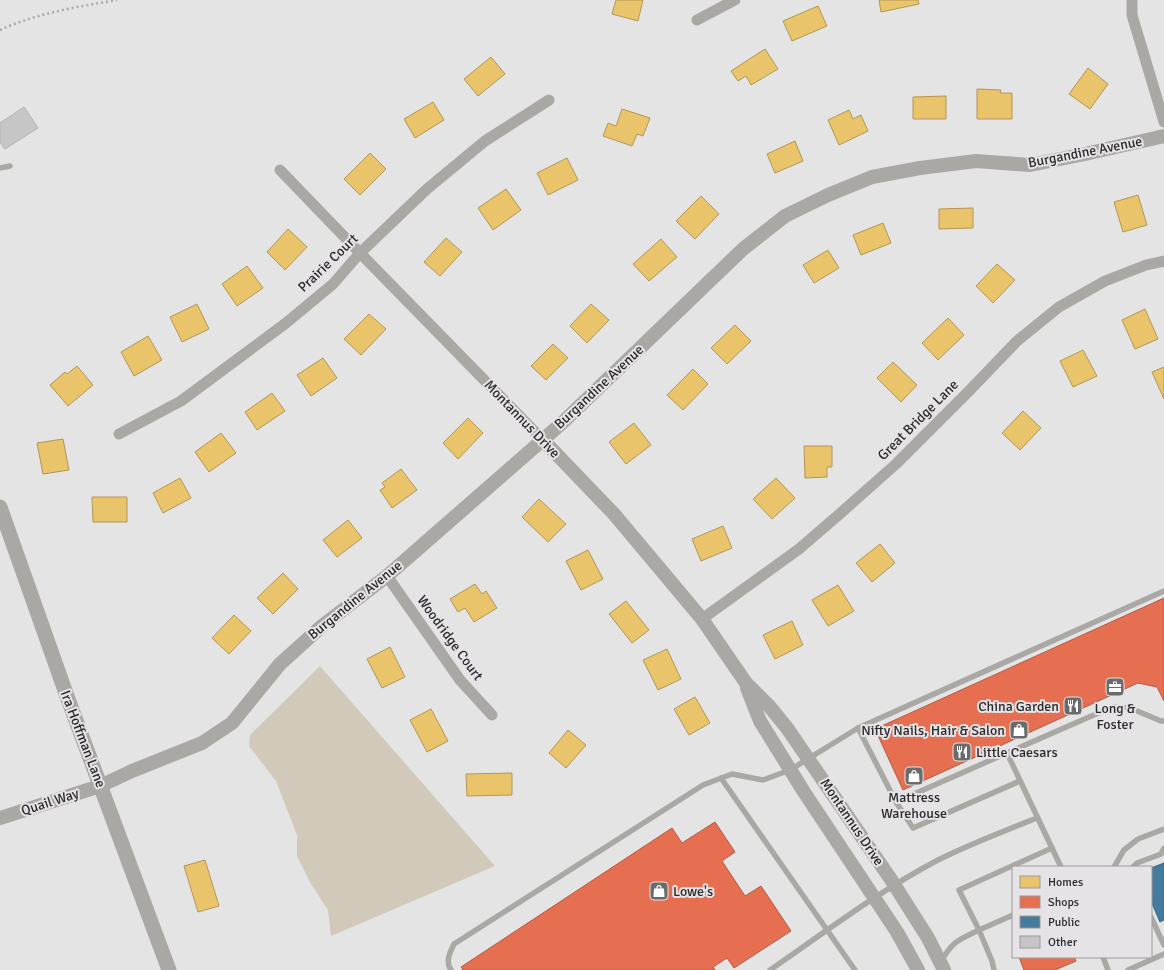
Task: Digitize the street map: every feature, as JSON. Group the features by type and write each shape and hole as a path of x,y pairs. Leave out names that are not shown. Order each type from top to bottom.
{"main road":[{"name":"Ira Hoffman Lane","path":"0,506 68,699 168,970"}],"street":[{"path":"697,20 735,0"},
{"path":"1132,0 1132,15 1164,122"},
{"name":"Prairie Court","path":"119,434 181,402 286,323 333,284 360,253 427,189 485,141 549,100"},
{"name":"Burgandine Avenue","path":"100,786 132,771 202,743 232,723 280,664 322,626 387,576 562,423 743,249 785,216 828,195 872,177 920,168 976,161 1030,165 1164,136"},
{"name":"Montannus Drive","path":"280,170 614,514 702,619 746,683 776,714 809,759 894,885 928,938 942,966"},
{"name":"Great Bridge Lane","path":"702,619 799,549 849,506 896,464 1017,341 1059,307 1105,281 1146,265 1164,261"},
{"name":"Woodridge Court","path":"387,576 460,680 492,715"},
{"name":"Montannus Drive","path":"746,683 760,722 906,945 918,970"},
{"name":"Quail Way","path":"0,818 100,786"}],"lane":[{"path":"0,168 10,166"},
{"path":"451,970 449,967 449,956 454,944 703,785 732,774 763,780 790,770 858,728 1164,591"},
{"path":"896,802 1112,707 1130,708 1164,721"},
{"path":"858,728 896,802 913,828 1020,780"},
{"path":"1006,753 1061,866"},
{"path":"721,778 855,970"},
{"path":"770,970 894,885 939,860 1037,818"},
{"path":"1115,866 1124,850 1138,839 1164,829"},
{"path":"1013,866 1052,848"},
{"path":"1134,866 1137,863 1161,854 1164,848"},
{"path":"994,970 992,961 979,930 960,890 1012,866"},
{"path":"942,966 951,945 958,940 1012,915"},
{"path":"1152,919 1164,945"},
{"path":"1152,956 1164,954"},
{"path":"1102,958 1108,970"},
{"path":"1128,970 1149,958"}],"path":[{"path":"0,30 65,8 117,0"}],"shaded area":[{"path":"320,666 495,866 331,936 328,910 311,884 297,856 297,835 276,781 249,746 250,735"}],"building: Homes":[{"path":"616,0 643,0 638,21 612,14"},
{"path":"879,0 918,0 919,4 881,12"},
{"path":"818,6 827,26 792,41 783,21"},
{"path":"765,49 778,69 751,85 746,76 738,81 731,71"},
{"path":"491,57 505,74 478,96 464,79"},
{"path":"1088,68 1108,84 1090,109 1069,94"},
{"path":"977,89 1001,90 1000,93 1012,93 1012,119 977,119"},
{"path":"946,96 946,119 913,119 913,97"},
{"path":"433,102 444,120 415,138 404,119"},
{"path":"622,109 650,118 643,136 637,134 632,146 603,136 608,123 616,126"},
{"path":"849,110 853,119 861,115 868,131 839,145 828,120"},
{"path":"795,141 803,161 775,173 767,154"},
{"path":"370,153 386,169 360,195 344,179"},
{"path":"567,158 578,180 548,195 537,173"},
{"path":"506,189 521,210 493,230 478,208"},
{"path":"1138,195 1147,225 1123,232 1114,202"},
{"path":"701,196 719,214 695,239 676,221"},
{"path":"973,208 973,228 939,229 939,209"},
{"path":"883,223 891,243 861,255 853,235"},
{"path":"288,229 307,247 285,270 267,252"},
{"path":"446,238 462,252 440,276 424,262"},
{"path":"661,239 677,257 649,281 633,264"},
{"path":"828,250 839,268 814,283 803,265"},
{"path":"997,264 1015,280 993,303 976,286"},
{"path":"247,266 263,288 237,306 222,284"},
{"path":"197,304 209,329 182,342 170,317"},
{"path":"591,304 609,320 587,343 570,326"},
{"path":"1145,309 1158,339 1135,349 1122,320"},
{"path":"369,314 386,329 361,355 344,339"},
{"path":"948,318 964,335 938,360 922,343"},
{"path":"735,325 751,341 727,364 711,348"},
{"path":"148,336 162,360 134,376 121,352"},
{"path":"553,344 568,358 546,380 531,366"},
{"path":"1083,350 1097,376 1073,387 1060,361"},
{"path":"323,358 337,378 311,396 297,375"},
{"path":"893,362 917,385 901,402 877,378"},
{"path":"77,366 93,385 68,406 50,385 65,372 67,374"},
{"path":"1164,367 1164,399 1152,372"},
{"path":"693,369 708,384 683,410 667,395"},
{"path":"272,393 285,411 257,430 245,412"},
{"path":"1023,411 1041,428 1020,450 1002,433"},
{"path":"468,418 483,433 458,459 443,443"},
{"path":"634,423 651,445 626,464 609,442"},
{"path":"221,433 236,453 209,472 195,452"},
{"path":"63,439 69,470 43,474 37,443"},
{"path":"804,446 832,446 832,467 827,467 827,477 805,478"},
{"path":"401,469 417,490 392,508 380,490 385,487 382,483"},
{"path":"180,478 191,498 163,513 153,493"},
{"path":"776,478 795,498 772,519 753,499"},
{"path":"92,497 127,497 127,522 93,522"},
{"path":"539,499 566,524 548,542 522,517"},
{"path":"348,520 362,538 337,557 323,540"},
{"path":"723,526 732,548 701,561 692,539"},
{"path":"880,544 895,563 872,582 856,563"},
{"path":"588,550 603,579 581,590 566,561"},
{"path":"283,573 298,589 273,614 257,598"},
{"path":"475,584 482,594 486,591 497,608 474,622 465,608 458,612 450,599"},
{"path":"838,585 854,611 828,626 812,600"},
{"path":"626,601 649,630 632,643 609,614"},
{"path":"234,615 251,631 229,654 212,638"},
{"path":"792,621 803,645 775,659 763,635"},
{"path":"390,647 405,677 382,688 367,659"},
{"path":"667,649 681,679 658,690 643,660"},
{"path":"695,697 710,723 689,735 674,709"},
{"path":"431,709 448,741 427,752 410,720"},
{"path":"568,730 586,745 566,768 549,753"},
{"path":"512,773 512,795 467,796 466,774"},
{"path":"205,860 219,906 198,912 184,866"}],"building: Shops":[{"path":"1164,598 1164,701 1157,687 1138,683 903,790 875,729"},
{"name":"Lowe's","path":"715,822 735,852 722,861 745,896 761,886 791,931 734,968 727,958 713,967 715,970 463,970 461,967 672,828 682,843"},
{"path":"1019,958 1074,958 1076,961 1055,970 1024,970"}],"building: Public":[{"path":"1164,863 1164,920 1160,922 1152,903 1152,868"}],"building: Other":[{"path":"24,107 38,128 5,149 0,142 0,123"}],"place":[{"name":"Long & Foster","path":"1115,687"},
{"name":"China Garden","path":"1073,706"},
{"name":"Nifty Nails, Hair & Salon","path":"1019,730"},
{"name":"Little Caesars","path":"962,752"},
{"name":"Mattress Warehouse","path":"914,776"},
{"name":"Lowe's","path":"659,891"}]}
